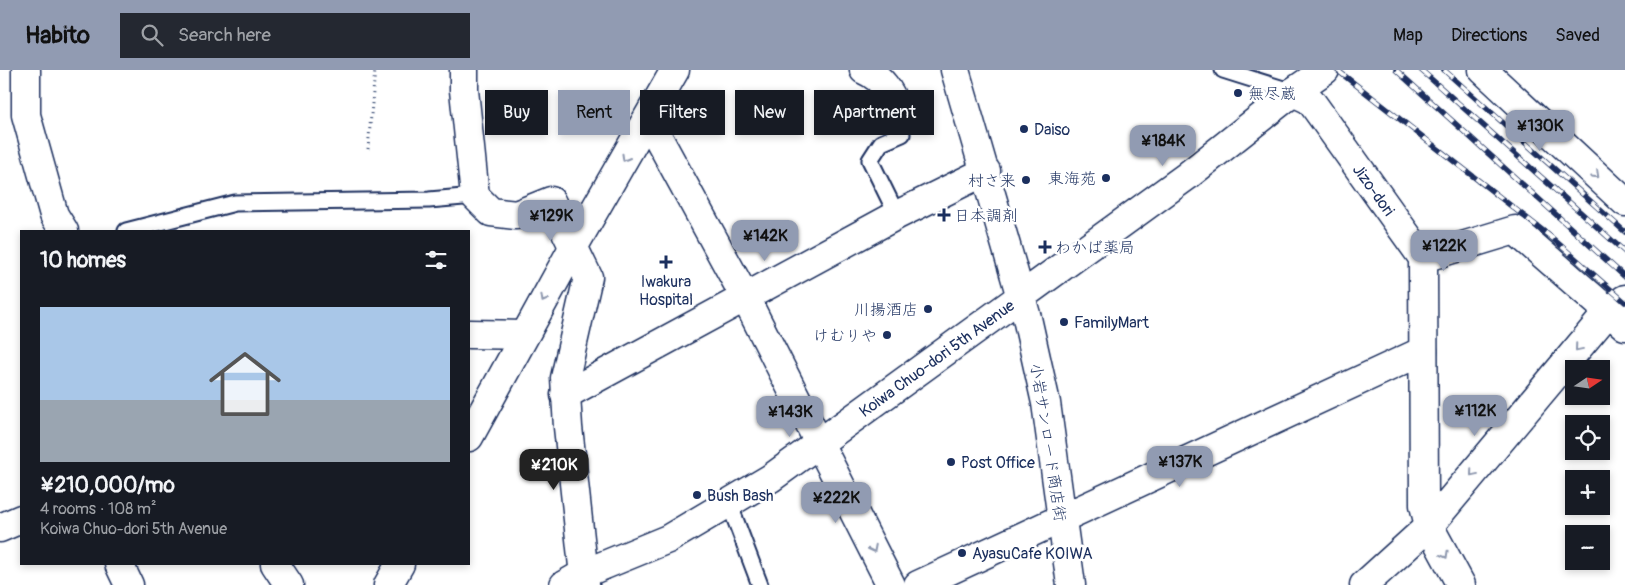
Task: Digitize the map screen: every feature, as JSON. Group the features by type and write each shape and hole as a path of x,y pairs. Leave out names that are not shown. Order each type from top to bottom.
{"street":[{"path":"26,70 26,115 54,215 63,230"},
{"path":"464,70 464,90 475,196 491,212 516,215 551,201 588,278 565,378 578,581"},
{"path":"664,90 675,70"},
{"path":"864,70 876,75 887,90"},
{"name":"小岩サンロード商店街","path":"955,70 1022,294 1046,403 1071,585"},
{"name":"Koiwa Chuo-dori 5th Avenue","path":"578,581 668,540 771,478 1187,176 1293,92 1325,70"},
{"path":"1483,70 1625,202"},
{"name":"Jizo-dori","path":"1293,92 1310,100 1422,258"},
{"path":"470,435 524,334 640,132"},
{"path":"657,135 745,298 891,585"},
{"path":"565,395 897,215 986,171"},
{"path":"1364,585 1429,526 1620,312 1516,230 1422,258 1424,505 1429,526 1461,585"},
{"path":"470,334 524,334"},
{"path":"918,585 1423,351"},
{"path":"0,528 20,519"},
{"path":"119,565 129,585"},
{"path":"277,565 288,585"},
{"path":"388,585 399,565"}],"lane":[{"name":"Jizo-dori","path":"1223,70 1293,92"},
{"path":"897,215 870,160 881,143 900,135"},
{"path":"130,230 235,203 429,200 475,196"},
{"path":"729,503 760,585"}],"path":[{"path":"368,149 376,70"}],"railway":[{"path":"1337,70 1551,237 1625,302"},
{"path":"1396,70 1625,277"},
{"path":"1421,70 1625,252"},
{"path":"1444,70 1625,232"}],"place":[{"name":"無尽蔵","path":"1238,93"},
{"name":"Daiso","path":"1024,129"},
{"name":"東海苑","path":"1106,178"},
{"name":"村さ来","path":"1026,180"},
{"name":"日本調剤","path":"944,215"},
{"name":"わかば薬局","path":"1045,247"},
{"name":"Iwakura Hospital","path":"666,262"},
{"name":"川揚酒店","path":"928,309"},
{"name":"FamilyMart","path":"1064,322"},
{"name":"けむりや","path":"887,335"},
{"name":"Post Office","path":"951,462"},
{"name":"Bush Bash","path":"697,495"},
{"name":"AyasuCafe KOIWA","path":"962,553"}]}
